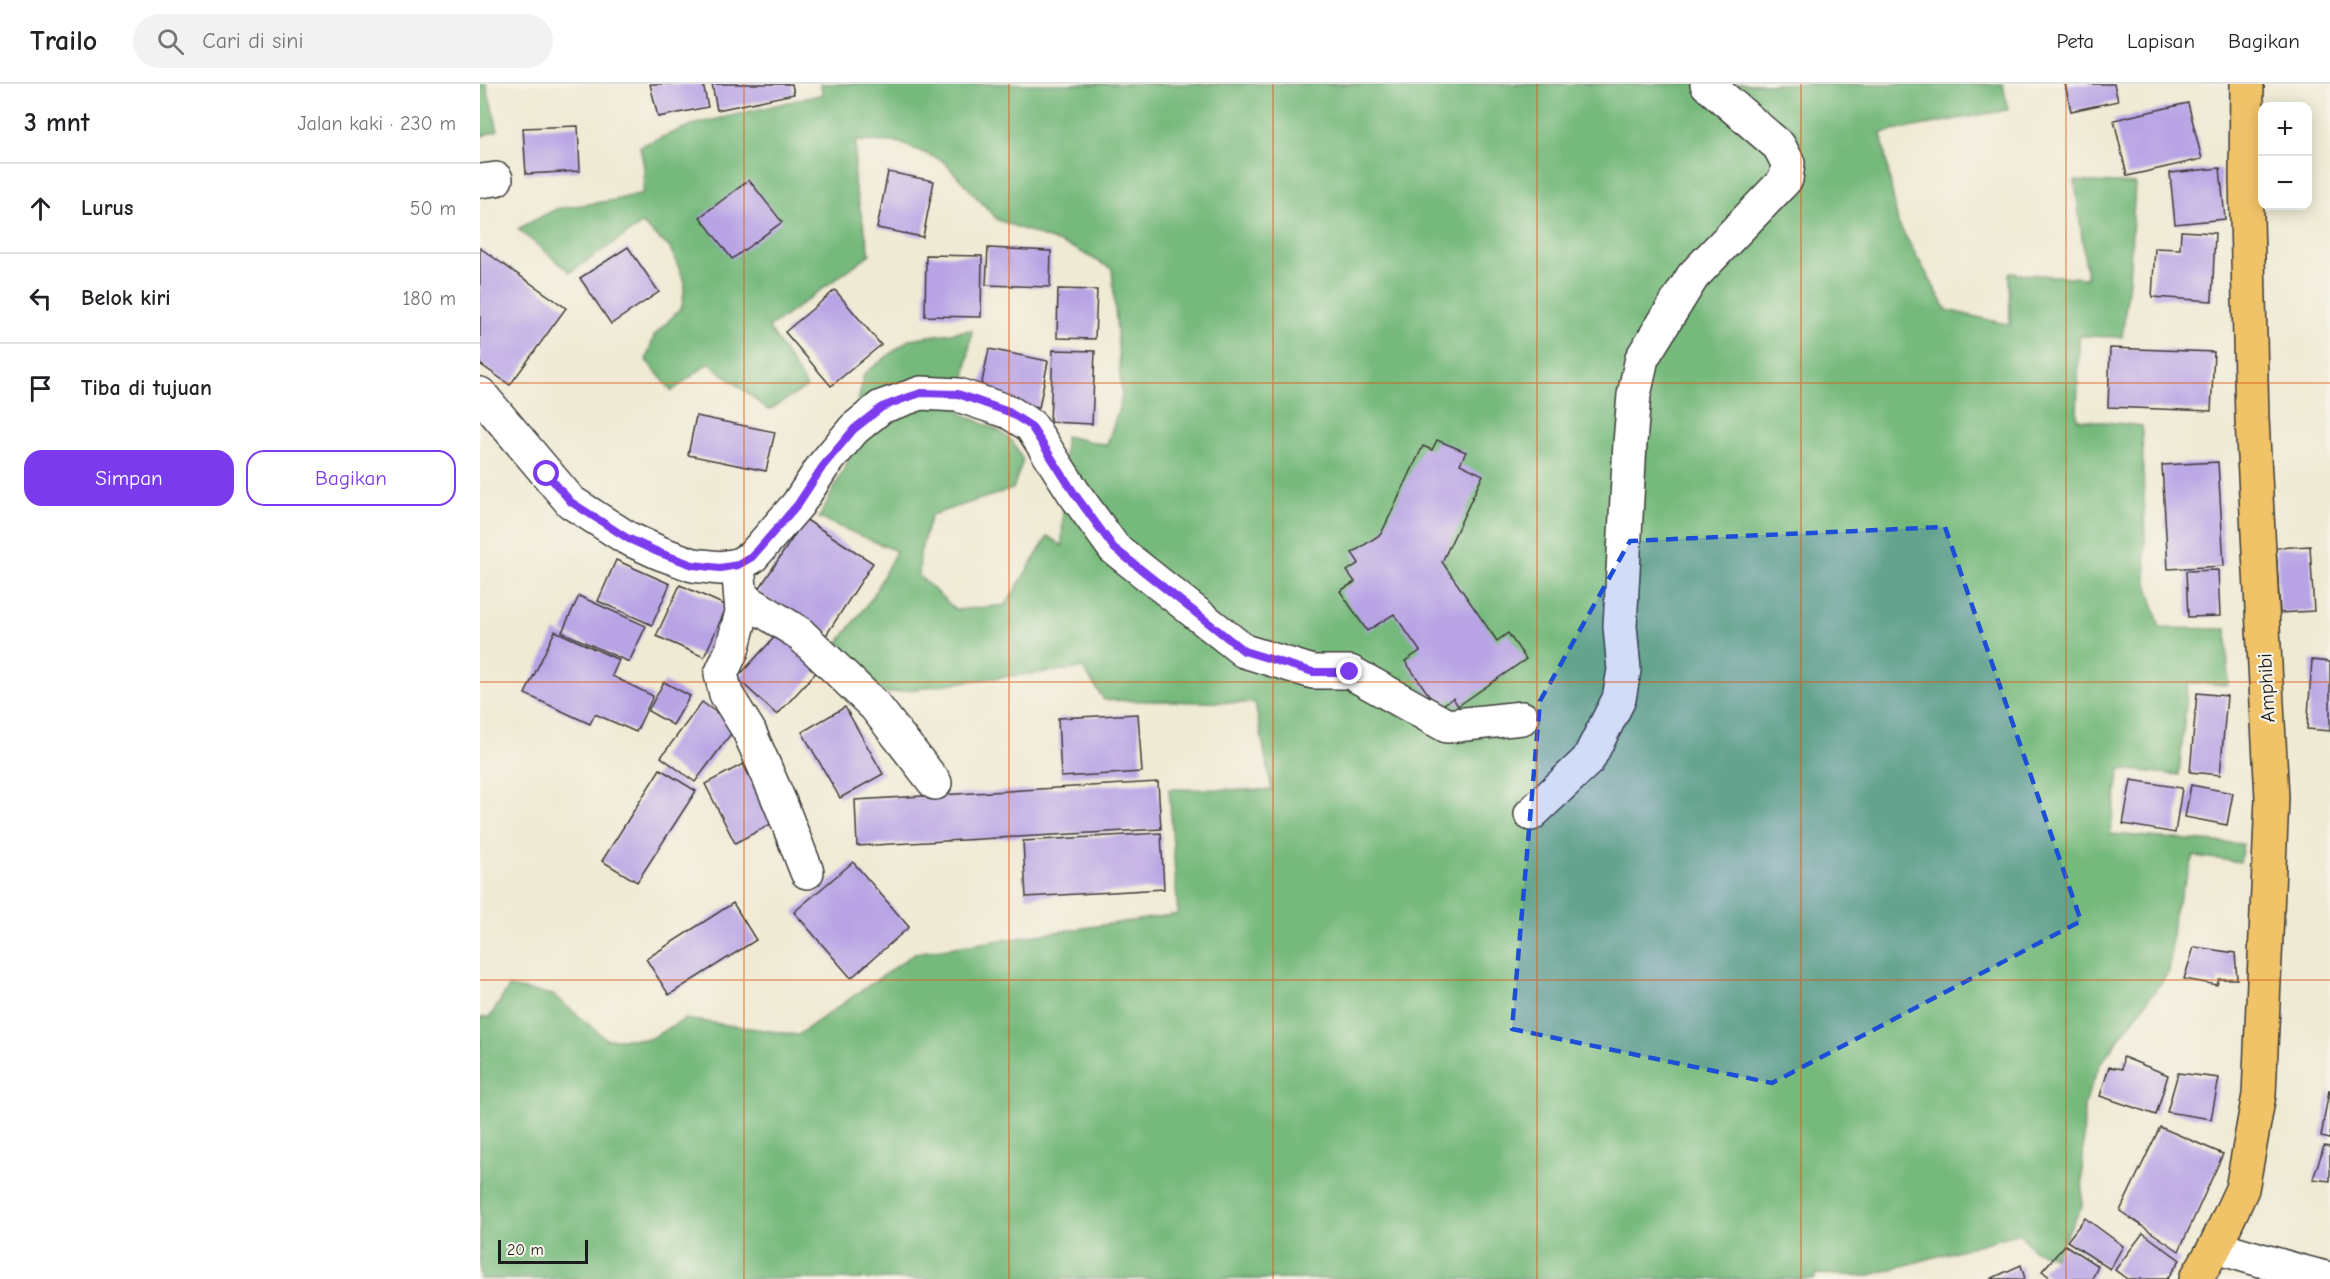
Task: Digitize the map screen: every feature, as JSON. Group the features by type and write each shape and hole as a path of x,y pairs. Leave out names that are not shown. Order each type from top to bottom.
{"main road":[{"name":"Amphibi","path":"2203,1269 2242,1189 2259,1095 2272,798 2252,419 2246,178 2247,84"}],"street":[{"path":"1532,814 1588,760 1619,699 1624,670 1620,626 1630,443 1634,395 1642,358 1693,276 1786,179 1788,163 1779,146 1707,84"},
{"path":"807,872 749,731 726,694 721,674 732,650 742,612 740,581 752,557 798,504 823,466 854,429 882,407 921,393 958,394 1009,412 1031,426 1074,493 1114,548 1244,651 1313,672 1350,672 1447,726 1522,718"},
{"path":"480,394 571,502 627,538 693,565 720,568 740,581 767,611 808,641 875,706 935,783"},
{"path":"2203,1269 2256,1258 2287,1269 2330,1279"}],"highlighted area":[{"path":"1945,527 2081,921 1772,1083 1512,1029 1540,701 1630,541"}],"green space":[{"path":"480,84 486,84 498,130 480,137"},
{"path":"820,84 2003,84 2008,110 1881,133 1898,223 1947,310 2010,325 2009,273 2087,278 2075,181 2135,184 2129,280 2122,337 2079,336 2077,419 2142,426 2146,579 2160,628 2227,629 2228,685 2188,683 2179,775 2120,769 2110,834 2243,844 2240,862 2194,856 2174,913 2169,972 2100,1064 2084,1105 2082,1207 2054,1257 2032,1249 2020,1233 1867,1276 1816,1274 1815,1279 480,1279 480,1018 490,1017 509,987 553,995 606,1039 649,1039 685,1019 798,1035 915,953 1178,914 1169,789 1272,790 1255,703 1104,700 1083,668 967,681 883,694 839,642 872,598 896,551 819,518 853,451 866,416 858,403 864,374 910,339 972,330 960,413 999,431 1013,442 1023,460 1013,489 931,515 920,553 919,576 956,610 1006,605 1048,536 1062,546 1065,436 1107,445 1122,398 1112,269 1076,249 998,220 943,161 898,142 856,141 854,183 870,254 769,328 807,387 769,410 709,363 672,391 646,360 654,336 682,307 685,282 670,248 642,224 570,272 518,229 556,209 615,200 643,193 644,167 640,146 692,125 823,94"}],"building":[{"path":"650,84 703,84 708,107 658,117"},
{"path":"712,84 792,84 794,94 717,110"},
{"path":"2065,84 2114,84 2118,101 2071,111"},
{"path":"2188,103 2202,159 2127,176 2114,120"},
{"path":"578,126 580,171 526,174 523,128"},
{"path":"2220,168 2225,219 2175,224 2170,173"},
{"path":"888,172 934,181 923,237 877,228"},
{"path":"749,180 782,222 732,259 700,217"},
{"path":"2181,231 2215,233 2212,301 2152,297 2155,248 2180,249"},
{"path":"628,247 659,292 611,324 580,278"},
{"path":"480,248 566,308 510,385 480,364"},
{"path":"988,248 1051,251 1050,287 986,285"},
{"path":"926,255 982,256 981,317 925,316"},
{"path":"1058,289 1097,290 1095,339 1057,338"},
{"path":"835,290 881,345 831,386 785,332"},
{"path":"2110,348 2214,352 2211,411 2108,407"},
{"path":"989,349 1048,361 1039,408 979,396"},
{"path":"1053,350 1095,351 1092,424 1050,422"},
{"path":"696,416 775,432 766,471 688,455"},
{"path":"1437,440 1466,452 1460,464 1483,475 1442,562 1497,641 1508,633 1526,659 1458,706 1453,698 1438,708 1405,661 1420,651 1394,614 1367,631 1340,591 1355,582 1347,571 1359,563 1352,553 1381,534 1423,446 1432,450"},
{"path":"2218,462 2224,566 2168,569 2162,465"},
{"path":"805,519 873,563 825,637 757,592"},
{"path":"2310,546 2314,611 2280,613 2276,548"},
{"path":"616,560 670,584 652,625 598,601"},
{"path":"2218,570 2220,616 2188,617 2186,571"},
{"path":"680,585 727,606 704,657 656,636"},
{"path":"579,596 646,626 629,662 562,632"},
{"path":"782,629 822,666 777,715 737,678"},
{"path":"555,631 619,660 612,676 653,696 636,732 595,714 590,724 525,694"},
{"path":"2312,660 2330,662 2330,731 2307,729"},
{"path":"664,682 690,696 673,725 648,711"},
{"path":"2197,693 2227,696 2220,775 2190,772"},
{"path":"702,702 736,727 695,782 661,757"},
{"path":"845,707 883,774 840,798 802,732"},
{"path":"1138,714 1142,772 1061,777 1058,718"},
{"path":"743,764 773,823 735,843 705,784"},
{"path":"660,769 696,791 637,882 602,861"},
{"path":"2131,780 2182,788 2175,833 2123,824"},
{"path":"1158,782 1161,829 857,846 855,800"},
{"path":"2191,785 2233,793 2227,825 2185,817"},
{"path":"1161,833 1164,889 1026,897 1023,841"},
{"path":"853,862 909,927 851,978 794,912"},
{"path":"733,903 756,940 669,995 646,959"},
{"path":"2194,947 2235,953 2237,979 2219,979 2217,985 2184,979"},
{"path":"2123,1057 2168,1075 2156,1115 2100,1096 2109,1067 2122,1069"},
{"path":"2178,1073 2219,1078 2211,1119 2167,1112"},
{"path":"2330,1090 2330,1139 2321,1137"},
{"path":"2160,1127 2223,1154 2179,1251 2120,1211"},
{"path":"2324,1146 2330,1147 2330,1181 2313,1179"},
{"path":"2085,1218 2123,1246 2110,1269 2067,1241"},
{"path":"2143,1233 2180,1260 2167,1279 2127,1279 2115,1270"},
{"path":"2065,1245 2098,1266 2092,1279 2052,1279 2042,1271"},
{"path":"2021,1265 2025,1279 1990,1279"}],"route":[{"path":"547,474 571,502 627,538 693,565 720,568 738,565 752,557 798,504 823,466 854,429 882,407 921,393 958,394 1009,412 1031,426 1074,493 1114,548 1244,651 1313,672 1350,672"}]}
